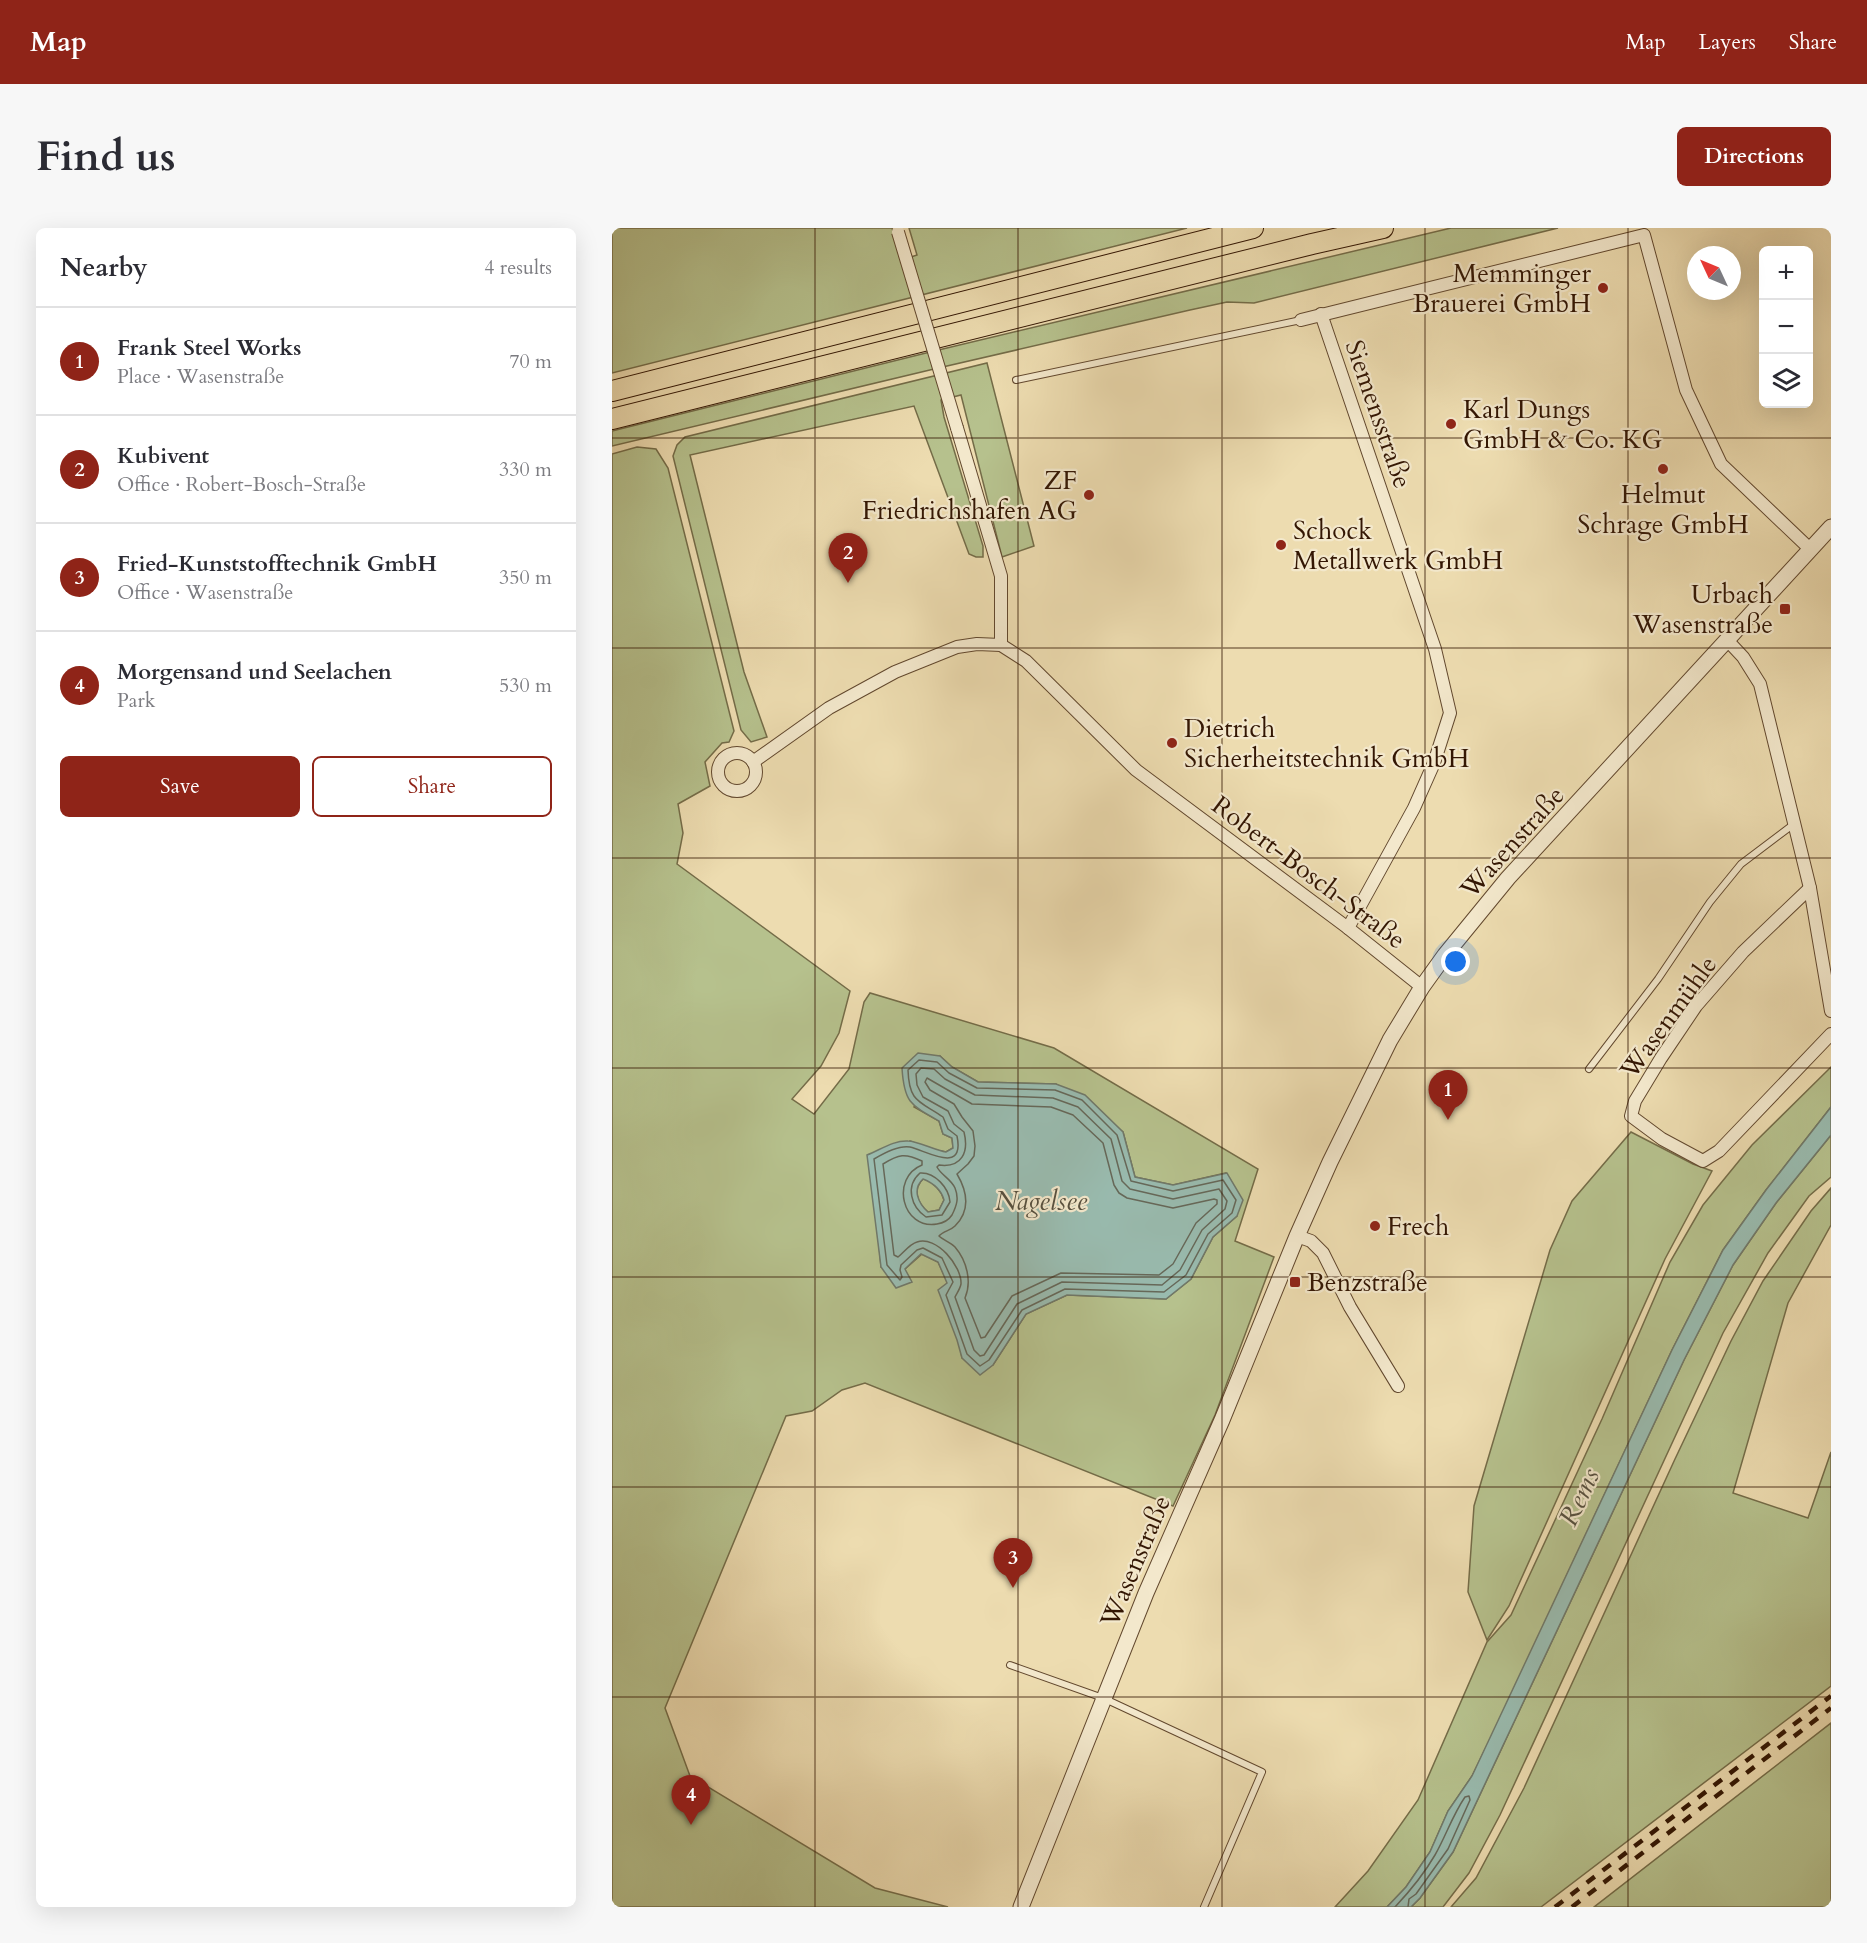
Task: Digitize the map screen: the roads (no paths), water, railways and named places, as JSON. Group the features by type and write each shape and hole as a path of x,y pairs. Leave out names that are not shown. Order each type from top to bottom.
{"highway":[{"path":"612,391 1253,228"},
{"path":"612,419 1383,228"}],"street":[{"path":"753,762 830,708 895,672 957,647 977,644 1001,645 1001,576 898,230"},
{"path":"1301,320 1644,235 1686,390 1721,465 1810,549"},
{"name":"Siemensstraße","path":"1321,314 1435,649 1450,713 1434,763 1414,808 1348,928"},
{"name":"Wasenstraße","path":"1021,1907 1146,1593 1222,1420 1297,1236 1365,1088 1390,1040 1422,987 1445,955 1509,878 1831,527"},
{"path":"1728,641 1743,657 1760,684 1810,888 1831,1011"},
{"name":"Robert-Bosch-Straße","path":"1001,645 1026,661 1136,770 1348,928 1422,987"},
{"name":"Wasenmühle","path":"1810,888 1743,952 1696,1006 1635,1101 1630,1116 1662,1139 1703,1161 1719,1152 1831,1034"},
{"path":"1297,1236 1311,1241 1323,1253 1350,1307 1398,1386"}],"lane":[{"path":"1016,380 1301,320"},
{"path":"1589,1069 1658,979 1710,902 1741,864 1794,823"},
{"path":"1010,1665 1103,1698 1262,1772 1204,1907"}],"water":[{"name":"Nagelsee","path":"918,1053 940,1056 952,1067 978,1082 1056,1084 1085,1095 1123,1132 1135,1177 1173,1185 1227,1173 1243,1200 1237,1216 1213,1237 1191,1279 1166,1299 1067,1295 1026,1314 993,1365 980,1375 962,1358 938,1290 947,1283 938,1262 921,1254 905,1269 912,1282 896,1288 881,1267 867,1155 903,1141 916,1142 946,1152 953,1148 952,1138 943,1134 939,1121 921,1111 910,1101 902,1068","holes":["923,1179 943,1196 944,1200 939,1210 928,1212 919,1200 918,1187"]},
{"path":"1831,1107 1831,1135 1776,1203 1733,1265 1684,1360 1453,1852 1411,1907 1387,1907 1406,1887 1430,1852 1448,1811 1472,1776 1672,1350 1723,1250 1766,1190"}],"railway":[{"path":"1555,1907 1831,1696"},
{"path":"1572,1907 1831,1708"}],"place":[{"name":"Memminger Brauerei GmbH","path":"1603,288"},
{"name":"Karl Dungs GmbH & Co. KG","path":"1451,424"},
{"name":"Helmut Schrage GmbH","path":"1663,469"},
{"name":"ZF Friedrichshafen AG","path":"1089,495"},
{"name":"Schock Metallwerk GmbH","path":"1281,545"},
{"name":"Kubivent","path":"848,583"},
{"name":"Urbach Wasenstraße","path":"1785,609"},
{"name":"Dietrich Sicherheitstechnik GmbH","path":"1172,743"},
{"name":"Frank Steel Works","path":"1448,1120"},
{"name":"Frech","path":"1375,1226"},
{"name":"Benzstraße","path":"1295,1282"},
{"name":"Fried-Kunststofftechnik GmbH","path":"1013,1588"},
{"name":"Morgensand und Seelachen","path":"691,1825"}],"water label":[{"name":"Rems","path":"1579,1497"}]}
